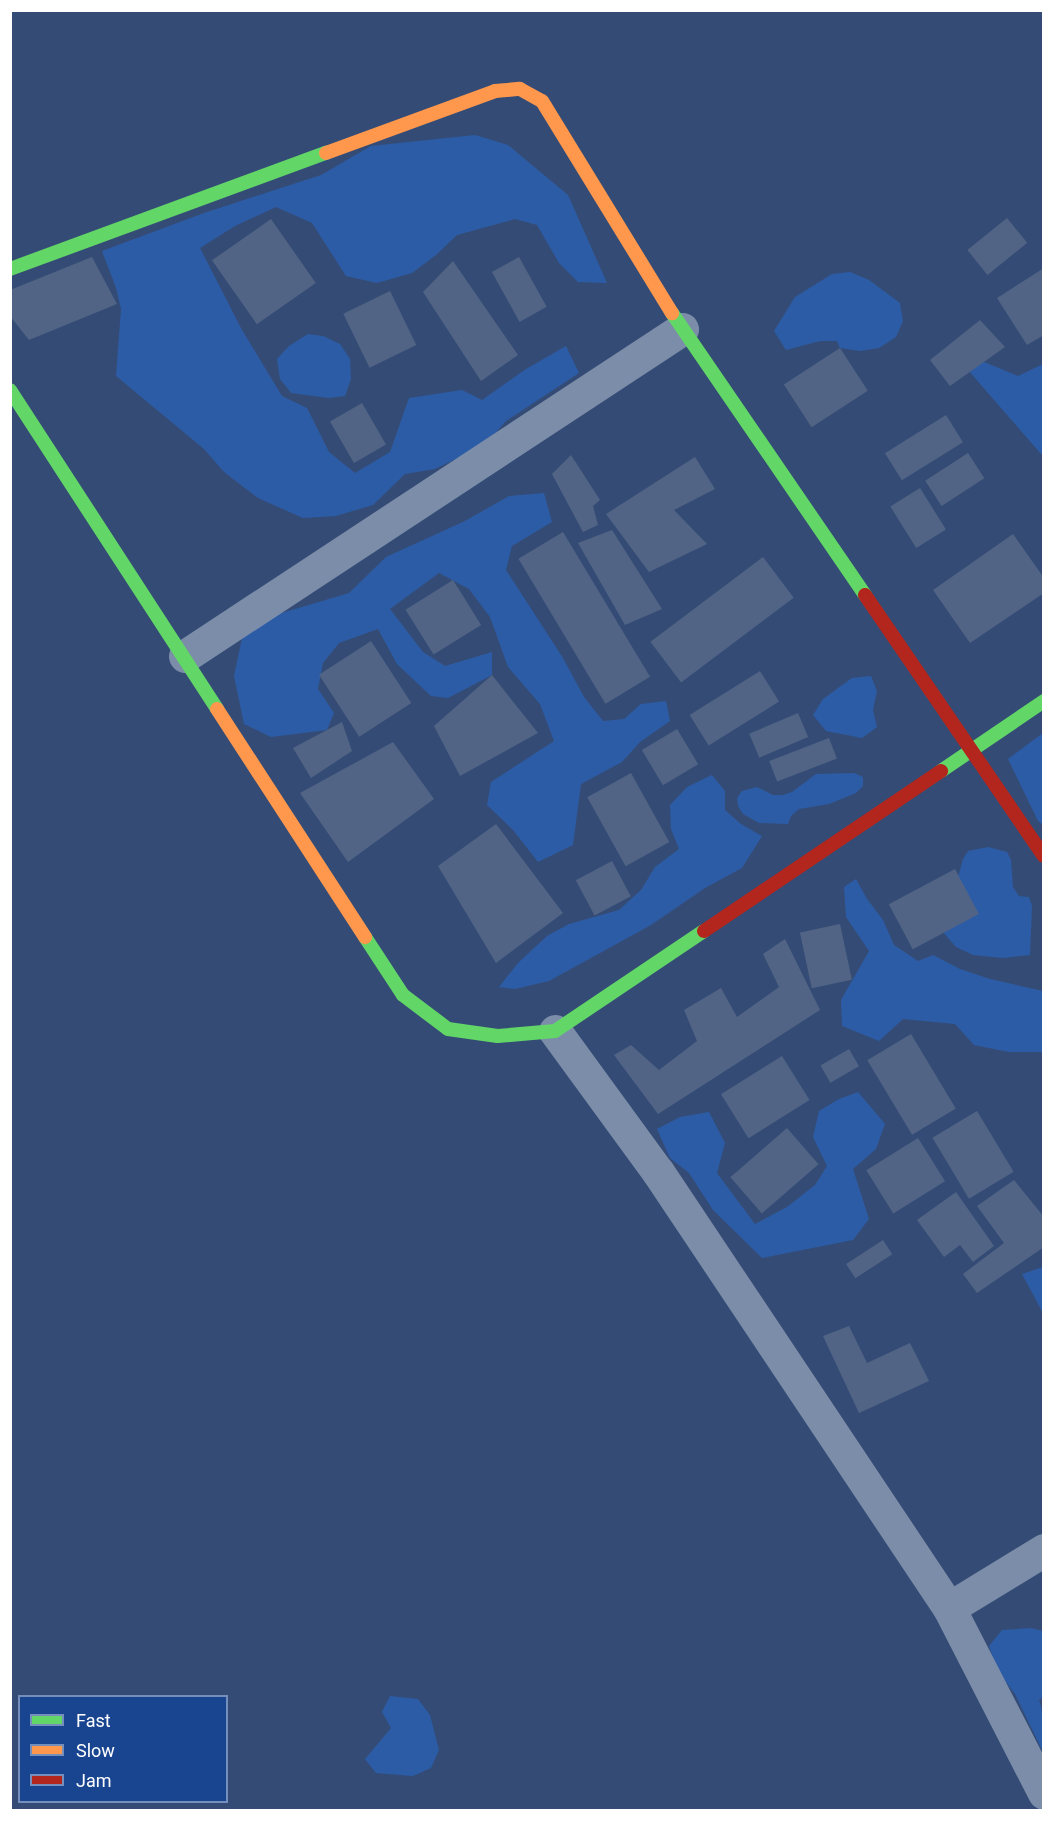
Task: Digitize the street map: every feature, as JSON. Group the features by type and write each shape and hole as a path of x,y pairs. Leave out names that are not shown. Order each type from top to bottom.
{"street":[{"path":"10,269 495,91 520,89 542,101 682,329 1044,856"},
{"path":"185,656 682,329"},
{"path":"10,390 185,656 403,995 448,1029 498,1036 555,1032 1044,701"},
{"path":"555,1032 658,1172 949,1608 1044,1793"},
{"path":"949,1608 1044,1550"}],"shaded area":[{"path":"475,135 508,145 568,195 607,283 578,282 559,263 537,225 515,219 457,235 412,273 377,283 346,276 312,223 276,207 235,226 200,248 242,330 282,396 307,408 329,452 355,473 390,452 409,398 462,390 482,400 526,369 566,346 579,373 506,421 485,445 435,469 405,474 373,505 336,516 303,518 258,498 224,472 204,449 116,376 121,309 102,251 204,213 321,175 371,146"},
{"path":"850,272 869,280 900,303 903,321 896,337 879,348 860,351 840,348 837,341 820,341 786,350 774,331 795,297 832,274"},
{"path":"308,334 323,336 340,344 350,359 351,379 345,396 329,398 291,393 280,379 277,359 289,346"},
{"path":"948,347 1018,376 1043,364 1044,451 1041,454"},
{"path":"544,493 552,522 512,546 506,570 563,658 584,697 603,721 624,719 641,704 666,701 670,721 640,742 622,762 581,784 573,845 538,862 513,830 487,805 491,782 554,741 540,704 508,667 490,617 469,589 439,573 390,609 423,652 445,666 492,652 492,675 448,698 431,696 397,664 378,629 339,643 323,663 318,689 334,713 327,730 271,737 244,724 234,676 245,624 349,593 386,557 465,521 509,496"},
{"path":"871,676 877,691 873,710 877,727 862,738 826,731 813,715 823,699 852,678"},
{"path":"1043,733 1043,825 1038,821 1008,759"},
{"path":"854,773 863,777 863,786 856,793 829,804 799,809 791,816 788,824 759,823 743,814 738,806 737,798 742,791 757,787 773,795 783,795 792,792 816,774"},
{"path":"712,775 725,791 725,810 741,824 762,836 742,868 705,888 651,925 549,981 515,989 499,987 518,963 547,936 569,924 619,910 641,890 655,867 679,849 671,829 670,805 687,787"},
{"path":"988,847 1007,852 1011,860 1013,887 1019,896 1029,897 1032,906 1030,955 1003,958 973,955 956,947 943,932 963,859 968,851"},
{"path":"856,879 867,899 883,920 894,945 918,961 933,955 960,969 990,979 1043,991 1043,1052 1009,1052 974,1045 955,1024 903,1019 879,1041 842,1026 841,1000 869,951 846,917 844,887"},
{"path":"858,1092 885,1124 876,1149 853,1169 869,1219 853,1240 762,1258 713,1210 689,1173 670,1158 657,1129 680,1117 709,1112 725,1143 717,1173 755,1224 787,1207 815,1185 827,1166 813,1137 819,1111 839,1099"},
{"path":"1044,1267 1043,1313 1022,1274"},
{"path":"1031,1628 1043,1631 1043,1698 1039,1700 1043,1713 1043,1752 1015,1694 997,1671 989,1646 1002,1630"},
{"path":"390,1696 418,1699 430,1715 439,1750 431,1768 413,1776 376,1773 365,1759 391,1728 382,1712"}],"building":[{"path":"1007,218 1027,243 988,275 967,250"},
{"path":"271,219 316,283 257,324 212,260"},
{"path":"92,257 117,304 29,340 10,316 10,290"},
{"path":"519,257 547,307 520,322 492,272"},
{"path":"453,261 518,355 481,381 423,292"},
{"path":"1044,268 1044,335 1027,345 997,298"},
{"path":"390,291 416,345 370,368 343,314"},
{"path":"980,320 1005,347 950,386 930,360"},
{"path":"840,348 868,391 812,427 784,384"},
{"path":"362,403 386,445 354,463 330,421"},
{"path":"946,415 963,442 902,480 885,453"},
{"path":"968,453 984,478 942,506 925,481"},
{"path":"571,455 600,500 593,506 598,525 583,532 552,474"},
{"path":"695,457 715,489 674,510 707,544 649,572 606,514"},
{"path":"920,488 946,530 916,548 890,507"},
{"path":"612,530 662,609 625,625 578,543"},
{"path":"563,532 650,677 605,704 518,559"},
{"path":"1013,534 1044,578 1044,593 970,643 933,590"},
{"path":"763,557 794,598 681,683 650,642"},
{"path":"453,580 481,625 434,655 406,610"},
{"path":"371,641 411,703 359,737 319,675"},
{"path":"760,671 779,702 709,746 690,715"},
{"path":"492,675 538,733 460,776 434,726"},
{"path":"798,713 808,737 759,758 749,734"},
{"path":"342,722 352,751 311,778 293,748"},
{"path":"677,729 698,764 663,785 642,750"},
{"path":"829,738 837,759 777,781 769,761"},
{"path":"393,742 434,799 348,862 300,793"},
{"path":"631,773 669,842 626,866 587,797"},
{"path":"496,824 563,913 496,963 438,866"},
{"path":"612,861 631,896 595,916 576,880"},
{"path":"955,869 979,914 913,949 889,904"},
{"path":"840,924 852,980 812,988 800,933"},
{"path":"785,939 820,1010 658,1114 614,1055 631,1045 659,1070 697,1041 684,1010 721,988 737,1017 779,987 763,954"},
{"path":"911,1034 956,1109 912,1135 867,1060"},
{"path":"849,1049 859,1066 830,1083 820,1066"},
{"path":"782,1056 810,1100 748,1138 721,1094"},
{"path":"977,1111 1014,1172 969,1199 932,1138"},
{"path":"787,1128 818,1164 762,1213 730,1177"},
{"path":"918,1138 945,1181 893,1214 866,1170"},
{"path":"1014,1180 1044,1217 1044,1247 977,1293 963,1274 1004,1243 977,1206"},
{"path":"956,1192 994,1246 973,1262 960,1245 944,1257 917,1220"},
{"path":"883,1240 892,1254 855,1278 846,1264"},
{"path":"849,1326 867,1363 910,1343 929,1381 859,1413 823,1336"}],"traffic: fast":[{"path":"10,269 326,153"},
{"path":"672,313 865,595"},
{"path":"10,390 217,709"},
{"path":"941,771 1044,701"},
{"path":"365,937 403,995 448,1029 498,1036 555,1031 704,931"}],"traffic: slow":[{"path":"326,153 495,91 520,89 542,101 672,313"},
{"path":"217,709 365,937"}],"traffic: jam":[{"path":"865,595 1044,856"},
{"path":"704,931 941,771"}]}
